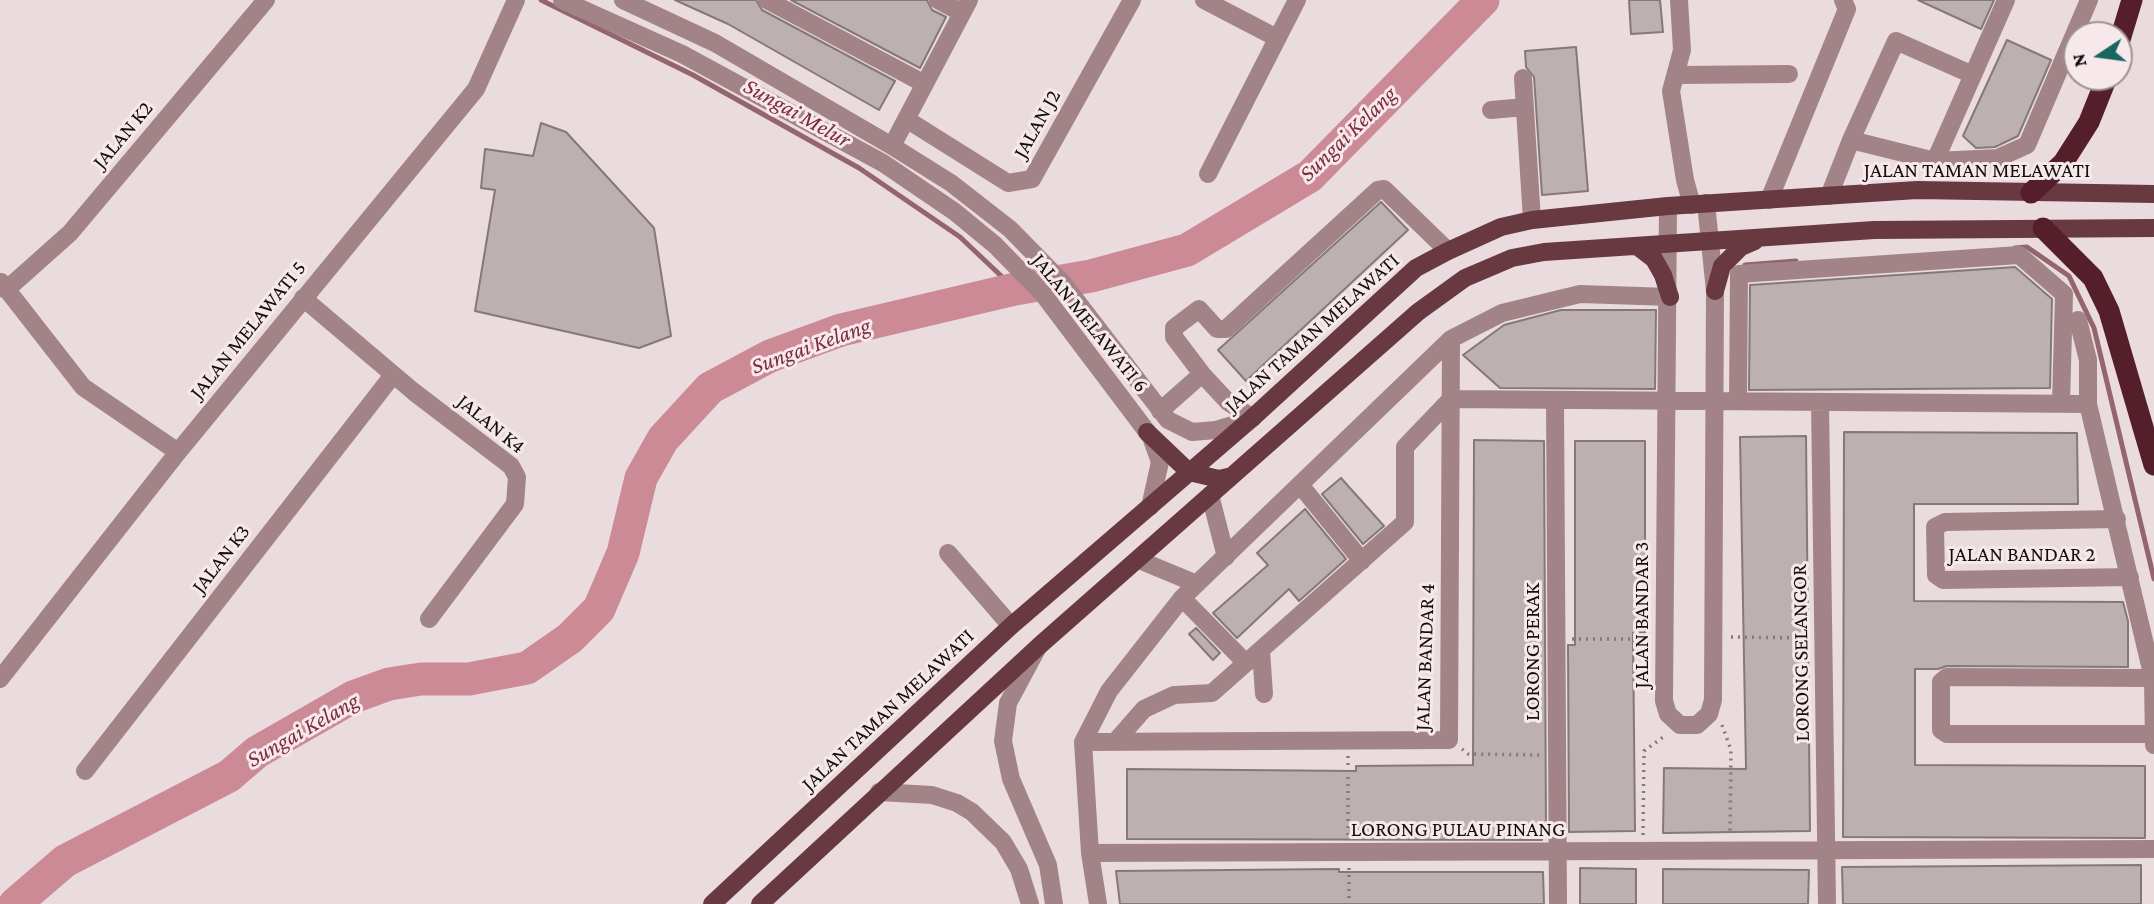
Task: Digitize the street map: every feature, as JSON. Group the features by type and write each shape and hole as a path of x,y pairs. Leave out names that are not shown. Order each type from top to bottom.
{"highway":[{"path":"2126,21 2132,0"},
{"path":"2031,193 2063,163 2089,122 2101,91"},
{"path":"2043,228 2093,278 2109,311 2154,466"}],"main road":[{"name":"JALAN TAMAN MELAWATI","path":"712,904 1011,626 1252,419 1416,268 1448,251 1501,227 1532,220 1668,206 1917,190 2154,194"},
{"path":"760,904 1039,646 1418,312 1465,278 1513,258 1545,252 1874,230 2154,228"},
{"path":"1715,291 1722,266 1741,247 1765,237"},
{"path":"1637,246 1654,259 1670,297"},
{"path":"1147,432 1189,472 1219,479 1236,475"}],"street":[{"name":"JALAN K2","path":"3,285 70,233 266,0"},
{"name":"JALAN MELAWATI 5","path":"0,679 178,452 475,89 516,0"},
{"name":"JALAN MELAWATI 6","path":"562,0 682,54 883,163 955,212 995,245 1043,294 1147,432 1160,462 1150,507"},
{"name":"JALAN MELAWATI 6","path":"623,0 715,43 951,183 1010,229 1062,282 1168,420 1192,432 1216,430 1252,419"},
{"path":"767,0 925,84"},
{"path":"892,146 965,6 938,0"},
{"name":"JALAN J2","path":"906,119 1008,183 1032,179 1132,0"},
{"path":"1204,0 1277,38"},
{"path":"1208,174 1297,0"},
{"path":"1679,0 1682,50 1678,75 1671,91 1685,180 1699,204 1709,241 1715,291 1713,699 1709,714 1697,725 1679,725"},
{"path":"1769,200 1847,9 1843,0"},
{"path":"1935,161 2006,0"},
{"path":"1851,140 1935,161 1998,158 2027,145 2089,0"},
{"path":"1829,196 1895,41 1973,75"},
{"path":"1678,75 1789,74"},
{"path":"1523,78 1532,220"},
{"path":"1491,110 1525,107"},
{"path":"1252,419 1228,402 1202,374 1174,337 1174,328 1199,309 1217,330 1226,329 1378,190 1384,189 1448,251"},
{"name":"JALAN BANDAR 3","path":"1668,206 1670,297 1666,401 1664,701 1668,715 1679,725"},
{"path":"1738,401 1739,274 2019,255 2064,294 2061,403"},
{"path":"3,285 83,387 178,452"},
{"path":"1098,904 1090,853 1083,742 1109,691 1182,598 1451,339 1502,313 1580,294 1670,297"},
{"name":"JALAN K4","path":"303,298 393,375 511,466 517,477 515,504 429,619"},
{"path":"2078,320 2088,360 2088,404 2153,678 2154,745"},
{"name":"JALAN BANDAR 4","path":"1083,742 1449,740 1451,339"},
{"path":"1160,411 1202,374"},
{"name":"JALAN K3","path":"85,771 393,375"},
{"path":"1115,742 1144,709 1174,695 1212,694 1405,522 1405,447 1451,399 2088,404"},
{"name":"LORONG PERAK","path":"1555,400 1558,904"},
{"name":"LORONG SELANGOR","path":"1820,402 1827,904"},
{"path":"1301,486 1362,561"},
{"path":"1210,495 1226,557"},
{"name":"JALAN BANDAR 2","path":"2117,519 1945,522 1935,527 1936,575 1943,580 2130,577"},
{"path":"948,553 1011,626"},
{"path":"1139,560 1197,584"},
{"path":"1182,598 1247,663"},
{"path":"1039,646 1008,704 1003,741 1011,779 1048,865 1054,904"},
{"path":"1261,651 1264,694"},
{"path":"2153,678 1947,677 1941,682 1941,730 1947,734 2154,734"},
{"path":"879,792 932,795 957,803 972,812 1003,842 1019,869 1030,904"},
{"name":"LORONG PULAU PINANG","path":"1090,853 2154,849"}],"path":[{"path":"1713,637 1824,638"},
{"path":"1556,639 1665,638"},
{"path":"1713,699 1731,750 1730,851"},
{"path":"1643,852 1644,751 1679,725"},
{"path":"1348,740 1349,904"},
{"path":"1449,740 1468,754 1557,756"}],"shaded area":[{"path":"1470,0 1492,0 1470,35 1427,69 1416,61 1431,40"}],"building":[{"path":"675,0 756,0 762,10 895,81 879,110 728,24"},
{"path":"791,0 927,0 932,10 946,17 920,68"},
{"path":"1629,0 1660,0 1663,32 1631,34"},
{"path":"1918,0 1994,0 1981,29"},
{"path":"2007,40 2051,60 2018,136 1995,147 1976,148 1963,136"},
{"path":"1576,47 1588,191 1542,195 1534,77 1526,67 1525,51"},
{"path":"541,123 566,132 654,228 671,336 639,348 475,311 495,190 481,188 485,149 533,156"},
{"path":"1381,202 1408,230 1246,381 1218,350"},
{"path":"2015,267 2052,299 2050,388 1749,390 1750,285"},
{"path":"1561,310 1656,310 1655,389 1500,388 1463,355 1504,325"},
{"path":"1844,432 2077,433 2078,504 1914,504 1914,601 2123,602 2128,621 2128,667 1947,666 1938,669 1915,669 1915,765 2145,766 2145,838 1843,837"},
{"path":"1806,436 1810,831 1663,833 1664,768 1746,769 1740,437"},
{"path":"1474,440 1544,441 1546,832 1542,832 1542,840 1127,839 1127,769 1356,771 1356,766 1473,765"},
{"path":"1575,441 1645,441 1645,633 1633,633 1635,831 1569,832 1568,645 1575,645"},
{"path":"1341,478 1384,526 1363,544 1322,494"},
{"path":"1305,509 1346,559 1299,601 1289,589 1237,638 1213,613 1268,565 1257,553"},
{"path":"1196,628 1220,653 1213,660 1189,634"},
{"path":"2141,865 2141,904 1843,904 1842,867"},
{"path":"1580,868 1636,869 1636,904 1580,904"},
{"path":"1339,869 1339,872 1543,872 1544,904 1120,904 1116,871"},
{"path":"1663,869 1809,870 1808,904 1663,904"}],"waterway":[{"name":"Sungai Melur","path":"541,0 693,75 859,168 960,237 1015,289"},
{"name":"Sungai Kelang","path":"15,904 65,861 229,776 257,752 353,697 389,684 421,679 469,679 527,668 570,638 599,609 623,553 641,478 663,439 710,388 770,356 841,330 1015,289 1091,276 1187,250 1310,176 1483,0"},
{"path":"2015,248 2027,247 2069,276 2094,328 2154,579"},
{"path":"1745,265 1796,261"}]}
